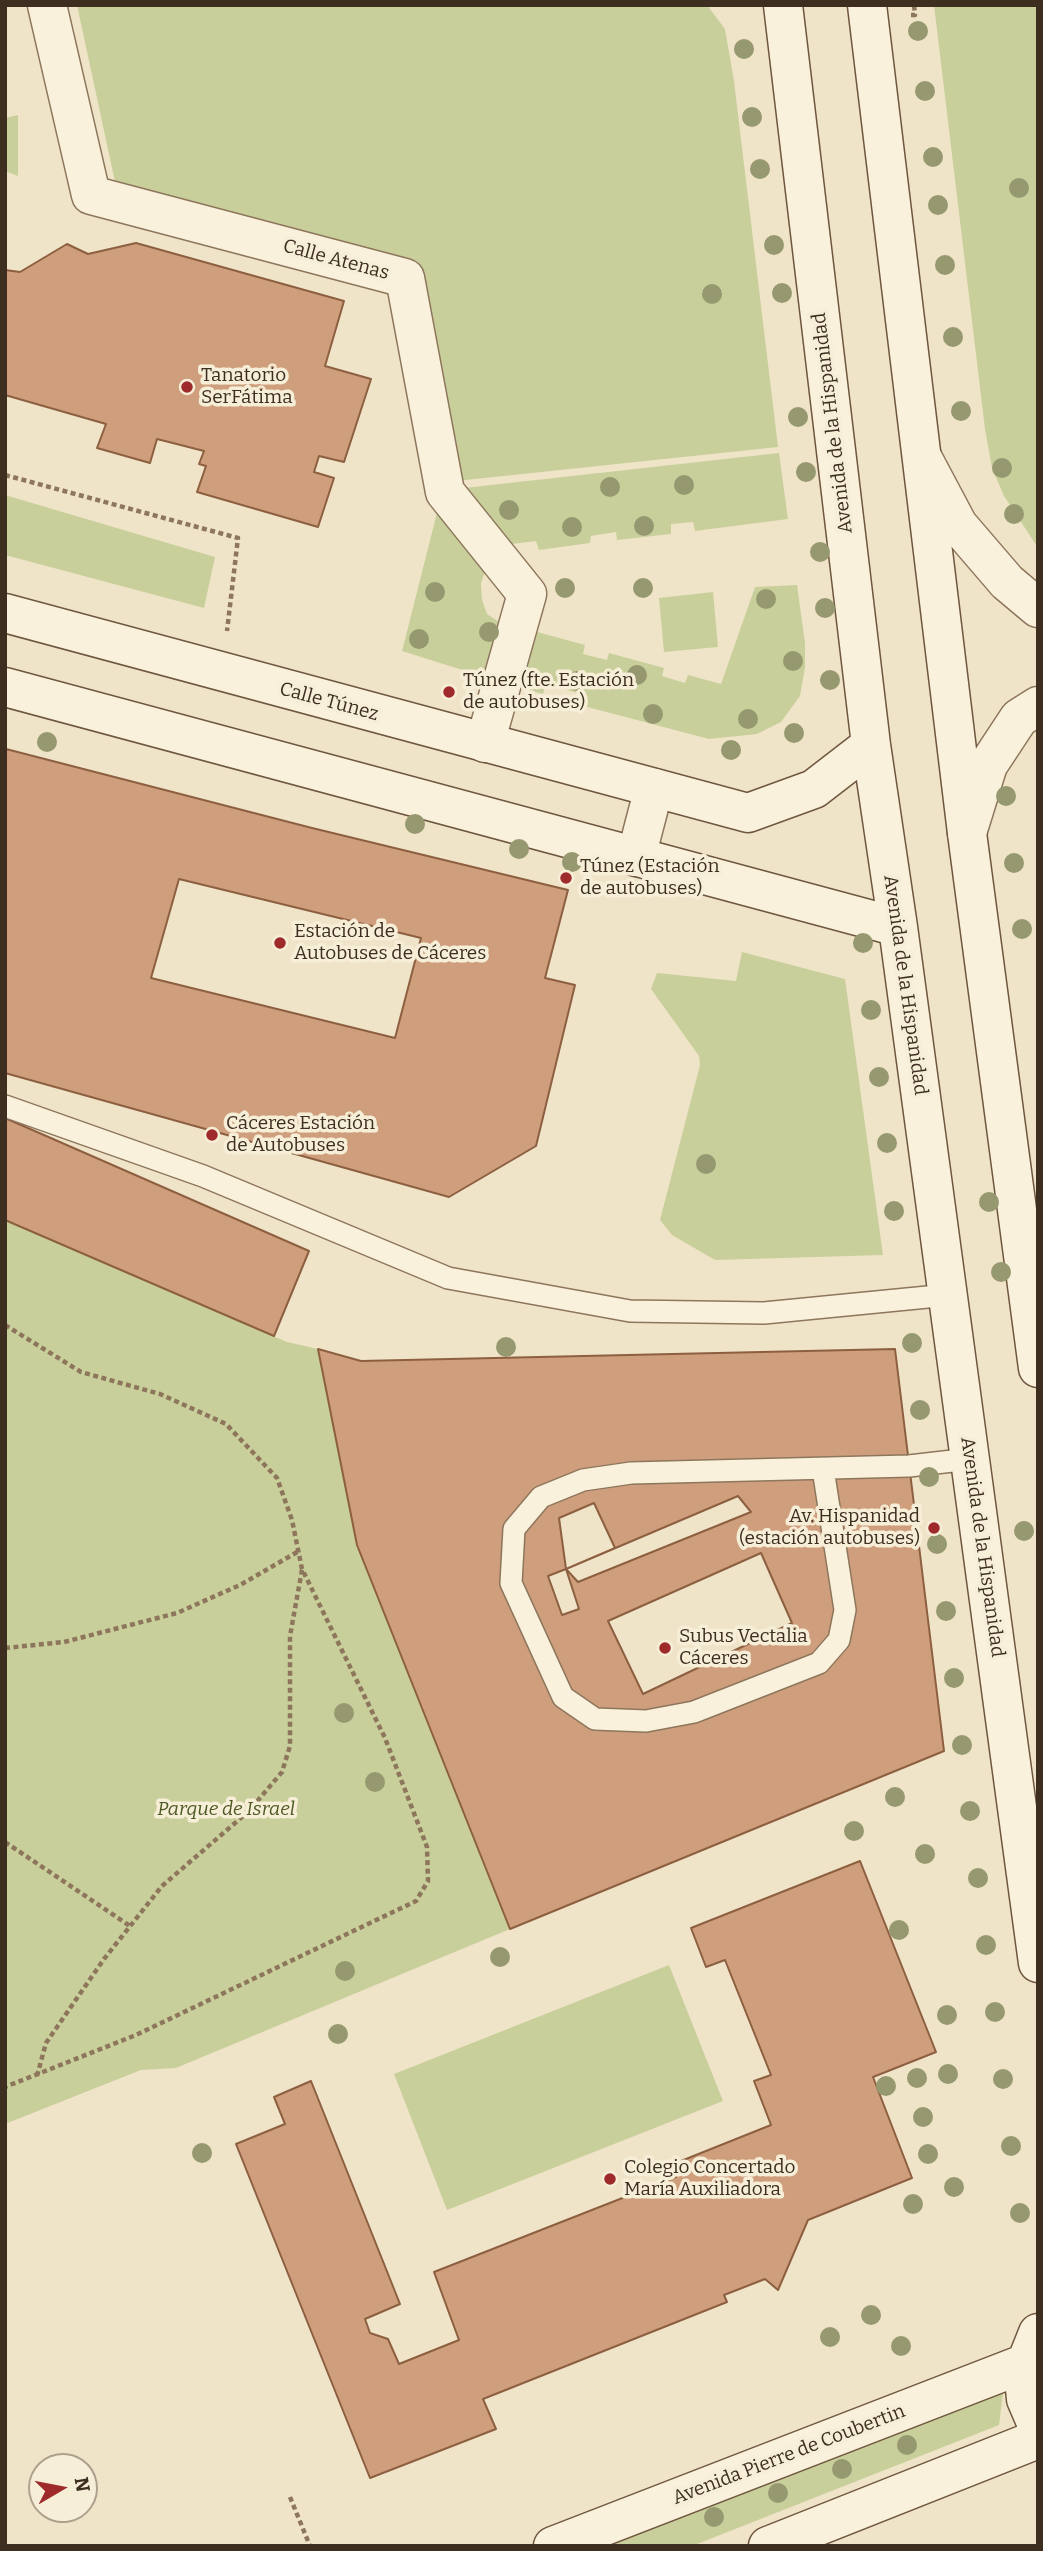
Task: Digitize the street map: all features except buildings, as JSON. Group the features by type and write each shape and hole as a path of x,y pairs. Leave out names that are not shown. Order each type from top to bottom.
{"main road":[{"name":"Calle Atenas","path":"47,5 91,195 405,278 445,492 527,594 485,743"},
{"name":"Avenida de la Hispanidad","path":"783,5 871,745 898,926 1038,1963"},
{"path":"867,5 967,832 1031,1270 1038,1368"},
{"path":"921,457 957,525 1007,582 1038,608"},
{"name":"Calle Túnez","path":"5,613 748,813 814,789 871,745"},
{"path":"5,687 898,926"},
{"path":"967,832 988,765 1019,718 1038,706"},
{"path":"636,857 654,788"},
{"path":"1032,2348 1026,2399 1038,2427"},
{"name":"Avenida Pierre de Coubertin","path":"553,2546 1032,2348"},
{"path":"768,2546 1038,2439"}],"lane":[{"path":"5,1106 203,1176 448,1278 630,1311 764,1313 948,1295"},
{"path":"823,1469 845,1611 838,1640 819,1663 694,1712 646,1721 595,1719 563,1698 511,1583 514,1529 541,1497 583,1480 631,1473 909,1466 970,1459"}],"path":[{"path":"5,474 238,538 221,673"},
{"path":"5,1325 82,1372 160,1394 226,1424 277,1478 292,1520 302,1569 385,1738 427,1847 428,1881 416,1901 136,2035 5,2087"},
{"path":"5,1648 64,1642 177,1613 240,1585 299,1551"},
{"path":"37,2076 46,2043 104,1959 162,1886 249,1811 282,1772 290,1746 290,1636 302,1569"},
{"path":"5,1842 130,1926"},
{"path":"290,2497 310,2546"}],"green space":[{"path":"77,5 707,5 725,29 734,81 778,447 456,481 415,264 115,182"},
{"path":"934,5 1038,5 1038,548 1004,496 992,468"},
{"path":"18,115 18,176 5,171 5,118"},
{"path":"779,453 788,519 695,531 693,522 671,524 671,534 617,540 616,532 591,536 590,543 539,550 536,541 512,544 455,489"},
{"path":"5,495 215,557 204,608 5,555"},
{"path":"439,505 487,566 481,583 482,600 487,614 505,626 494,680 402,651"},
{"path":"797,585 805,643 805,667 800,696 781,722 757,734 709,739 576,704 578,693 546,684 543,694 513,686 530,630 585,645 583,654 607,660 609,653 664,668 662,676 685,683 688,675 721,684 755,587"},
{"path":"713,592 718,647 664,652 659,598"},
{"path":"742,952 845,979 883,1255 715,1260 672,1235 660,1220 700,1065 699,1056 651,989 657,973 736,981"},
{"name":"Parque de Israel","path":"5,1220 287,1342 318,1349 357,1545 510,1929 176,2068 141,2070 5,2124"},
{"path":"669,1965 723,2101 447,2210 394,2074"},
{"path":"1003,2393 999,2425 692,2546 609,2546"}],"place":[{"name":"Tanatorio SerFátima","path":"187,387"},
{"name":"Túnez (fte. Estación de autobuses)","path":"449,692"},
{"name":"Túnez (Estación de autobuses)","path":"566,878"},
{"name":"Estación de Autobuses de Cáceres","path":"280,943"},
{"name":"Cáceres Estación de Autobuses","path":"212,1135"},
{"name":"Av. Hispanidad (estación autobuses)","path":"934,1528"},
{"name":"Subus Vectalia Cáceres","path":"665,1648"},
{"name":"Colegio Concertado María Auxiliadora","path":"610,2179"}]}
